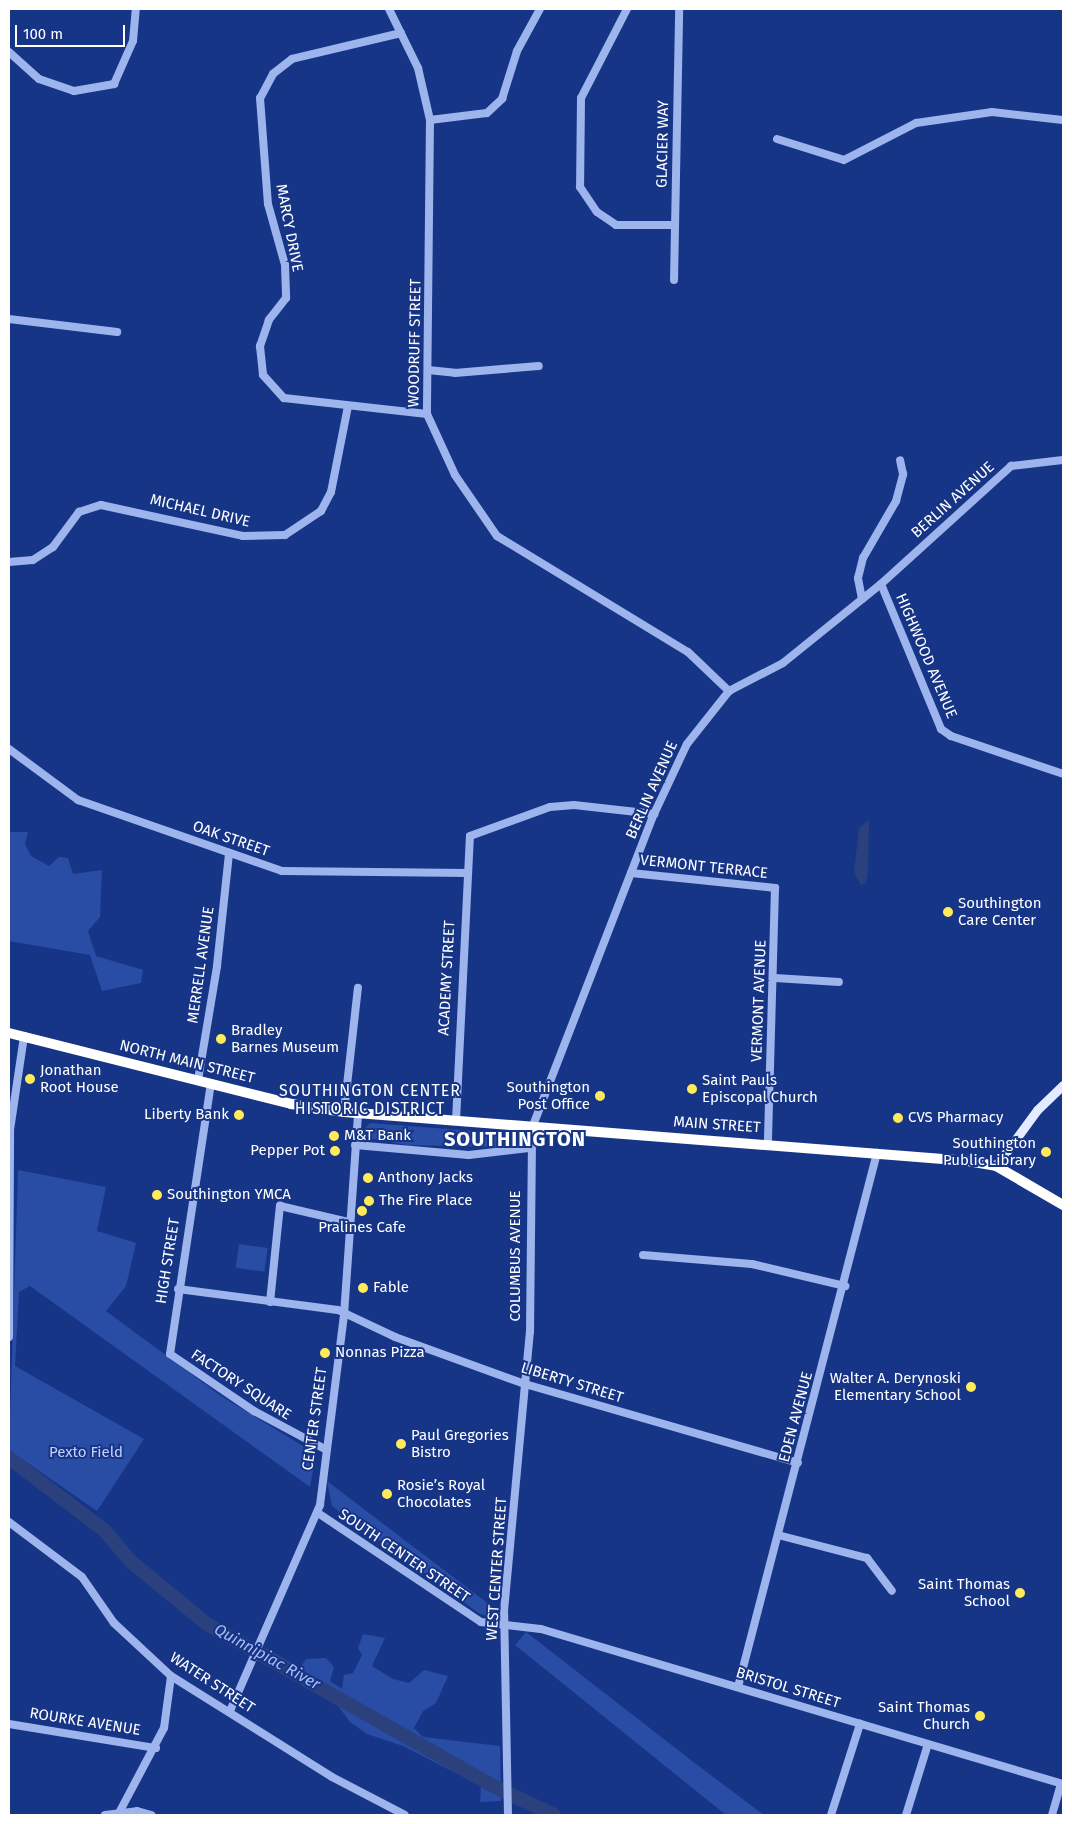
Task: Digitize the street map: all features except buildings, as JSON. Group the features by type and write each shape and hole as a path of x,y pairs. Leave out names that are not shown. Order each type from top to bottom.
{"highway":[{"name":"NORTH MAIN STREET","path":"9,1033 291,1104 358,1114"},
{"name":"MAIN STREET","path":"358,1114 768,1144 877,1153 996,1166 1063,1205"}],"main road":[{"path":"996,1166 1037,1110 1063,1085"}],"street":[{"path":"9,52 39,79 74,91 114,84 133,41 136,9"},
{"name":"WOODRUFF STREET","path":"389,9 418,68 430,120 427,414 455,475 497,536 688,652 729,691"},
{"path":"430,120 487,113 502,99 517,52 540,9"},
{"path":"628,9 581,98 580,187 597,212 616,225 675,226"},
{"name":"GLACIER WAY","path":"674,280 679,9"},
{"name":"MARCY DRIVE","path":"401,33 292,59 273,74 260,98 268,204 285,265 286,298 269,320 260,346 263,375 284,398 427,414"},
{"path":"778,139 844,160 916,123 992,112 1063,120"},
{"path":"9,319 117,332"},
{"path":"428,370 455,373 539,366"},
{"name":"MICHAEL DRIVE","path":"9,562 33,560 53,547 79,512 101,506 243,536 285,535 321,511 331,492 348,406"},
{"path":"862,599 858,578 863,558 896,501 902,474 900,460"},
{"name":"BERLIN AVENUE","path":"532,1128 654,814 687,744 729,691 783,663 881,584 1011,466 1063,460"},
{"name":"HIGHWOOD AVENUE","path":"881,584 941,729 951,736 1063,774"},
{"name":"OAK STREET","path":"9,749 78,800 282,871 467,873"},
{"name":"ACADEMY STREET","path":"456,1121 470,836 550,807 574,805 654,814"},
{"name":"MERRELL AVENUE","path":"198,1080 217,966 229,853"},
{"name":"VERMONT TERRACE","path":"631,873 775,888"},
{"name":"VERMONT AVENUE","path":"768,1144 775,978 775,888"},
{"path":"775,978 839,982"},
{"path":"344,1112 358,988"},
{"path":"9,1336 10,1130 24,1036"},
{"name":"HIGH STREET","path":"170,1354 178,1289 210,1083"},
{"name":"CENTER STREET","path":"230,1711 318,1513 344,1315 358,1114"},
{"name":"COLUMBUS AVENUE","path":"525,1384 531,1301 529,1148 532,1128"},
{"path":"355,1145 469,1155 529,1148"},
{"name":"EDEN AVENUE","path":"738,1687 845,1286 877,1153"},
{"path":"270,1302 280,1206 349,1222"},
{"path":"643,1255 752,1264 845,1286"},
{"name":"LIBERTY STREET","path":"178,1289 344,1315 525,1384 798,1463"},
{"name":"FACTORY SQUARE","path":"170,1354 254,1411 325,1449"},
{"name":"WEST CENTER STREET","path":"508,1815 505,1625 525,1384"},
{"name":"SOUTH CENTER STREET","path":"318,1513 470,1617 505,1625"},
{"name":"WATER STREET","path":"9,1522 82,1577 114,1623 171,1676 230,1711 332,1777 405,1815"},
{"path":"778,1535 867,1558 892,1591"},
{"name":"BRISTOL STREET","path":"505,1625 541,1629 1062,1784"},
{"path":"120,1811 156,1748 165,1721 171,1676"},
{"name":"ROURKE AVENUE","path":"9,1724 156,1748"},
{"path":"831,1815 860,1724"},
{"path":"906,1815 928,1744"},
{"path":"1052,1815 1062,1784"},
{"path":"105,1815 120,1811 151,1815"}],"green space":[{"path":"9,832 28,832 25,844 31,856 49,866 59,857 68,858 73,874 102,870 100,917 88,931 96,956 143,970 141,983 102,991 90,955 9,941"},
{"path":"370,1123 514,1134 518,1137 516,1144 496,1147 407,1145 367,1138 364,1129"},
{"name":"Pexto Field","path":"18,1170 106,1187 97,1231 136,1243 126,1286 106,1311 221,1396 316,1454 310,1487 30,1286 19,1292 15,1366 144,1439 97,1511 9,1450"},
{"path":"239,1244 268,1248 264,1272 236,1268"},
{"path":"327,1481 497,1610 488,1616 480,1614 332,1506"},
{"path":"526,1632 764,1815 726,1815 515,1645"},
{"path":"363,1634 385,1638 372,1666 393,1679 409,1683 424,1670 448,1676 436,1703 423,1711 414,1728 423,1737 500,1746 501,1801 480,1802 481,1786 403,1746 367,1734 350,1722 330,1695 262,1658 266,1648 300,1668 306,1659 326,1658 334,1667 330,1681 342,1689 344,1675 353,1673 362,1655 358,1648"}],"shaded area":[{"path":"869,820 868,871 866,883 861,885 854,873 859,828"}],"waterway":[{"name":"Quinnipiac River","path":"9,1458 105,1531 129,1560 207,1624 495,1787 554,1815"}],"place":[{"name":"Southington Care Center","path":"948,912"},
{"name":"Bradley Barnes Museum","path":"221,1039"},
{"name":"Jonathan Root House","path":"30,1079"},
{"name":"Saint Pauls Episcopal Church","path":"692,1089"},
{"name":"Southington Post Office","path":"600,1096"},
{"name":"Liberty Bank","path":"239,1115"},
{"name":"CVS Pharmacy","path":"898,1118"},
{"name":"M&T Bank","path":"334,1136"},
{"name":"Pepper Pot","path":"335,1151"},
{"name":"Southington Public Library","path":"1046,1152"},
{"name":"Anthony Jacks","path":"368,1178"},
{"name":"Southington YMCA","path":"157,1195"},
{"name":"The Fire Place","path":"369,1201"},
{"name":"Pralines Cafe","path":"362,1211"},
{"name":"Fable","path":"363,1288"},
{"name":"Nonnas Pizza","path":"325,1353"},
{"name":"Walter A. Derynoski Elementary School","path":"971,1387"},
{"name":"Paul Gregories Bistro","path":"401,1444"},
{"name":"Rosie’s Royal Chocolates","path":"387,1494"},
{"name":"Saint Thomas School","path":"1020,1593"},
{"name":"Saint Thomas Church","path":"980,1716"}],"district":[{"name":"SOUTHINGTON CENTER HISTORIC DISTRICT","path":"370,1100"},
{"name":"SOUTHINGTON","path":"515,1139"}]}
